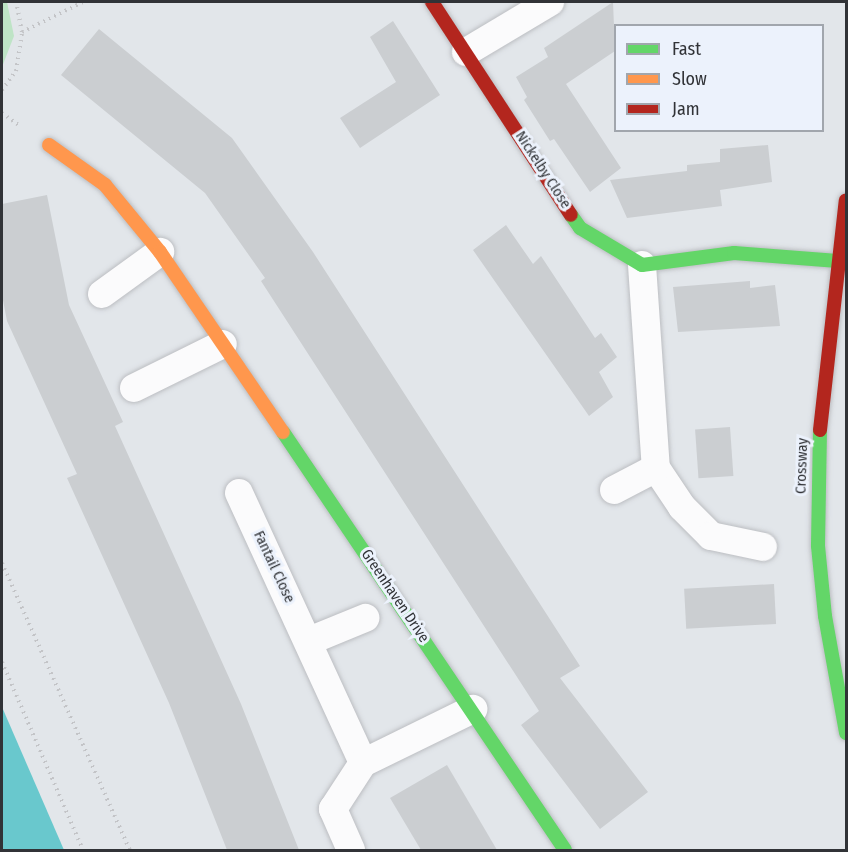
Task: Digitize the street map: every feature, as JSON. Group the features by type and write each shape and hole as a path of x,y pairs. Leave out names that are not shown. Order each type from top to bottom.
{"street":[{"name":"Nickelby Close","path":"432,2 580,228 642,266"},
{"path":"466,52 550,2"},
{"name":"Greenhaven Drive","path":"49,145 105,185 160,252 473,709 565,850"},
{"name":"Crossway","path":"846,200 822,401 818,546 825,616 846,733"},
{"path":"102,294 160,252"},
{"path":"763,547 711,536 682,507 656,468 642,266 734,253 838,261"},
{"path":"134,388 223,344"},
{"path":"614,490 656,468"},
{"name":"Fantail Close","path":"239,493 309,640 363,763"},
{"path":"309,640 365,618"},
{"path":"351,850 333,809 363,763 473,709"}],"path":[{"path":"2,90 16,70 22,32 16,2"},
{"path":"22,32 83,2"},
{"path":"2,563 130,850"},
{"path":"2,662 83,850"}],"green space":[{"path":"2,2 7,2 14,36 2,67"}],"water":[{"path":"2,707 64,850 2,850"}],"building":[{"path":"613,2 614,52 566,84 621,168 590,192 554,139 550,141 524,100 527,97 516,77 548,57 544,48"},
{"path":"393,21 440,95 360,148 340,118 396,82 370,37"},
{"path":"99,29 232,138 313,252 580,666 560,678 648,792 600,829 521,725 539,711 261,281 265,278 205,193 61,75"},
{"path":"768,145 772,182 720,190 722,206 627,218 610,180 687,171 687,165 720,162 720,149"},
{"path":"47,195 69,305 123,422 115,426 241,704 299,850 227,850 169,703 67,478 77,474 7,321 2,295 2,204"},
{"path":"506,225 533,264 541,256 595,338 601,333 617,357 599,372 613,397 589,416 473,250"},
{"path":"750,281 750,288 775,285 780,326 678,332 673,287"},
{"path":"730,427 733,476 699,478 695,429"},
{"path":"774,584 776,624 686,629 684,589"},
{"path":"447,765 497,850 421,850 390,798"}],"traffic: fast":[{"path":"571,215 580,228 642,265 734,253 838,261"},
{"path":"820,430 818,546 825,616 846,733"},
{"path":"283,432 565,850"}],"traffic: slow":[{"path":"49,145 105,185 160,252 283,432"}],"traffic: jam":[{"path":"432,2 571,215"},
{"path":"820,430 846,200"}]}
